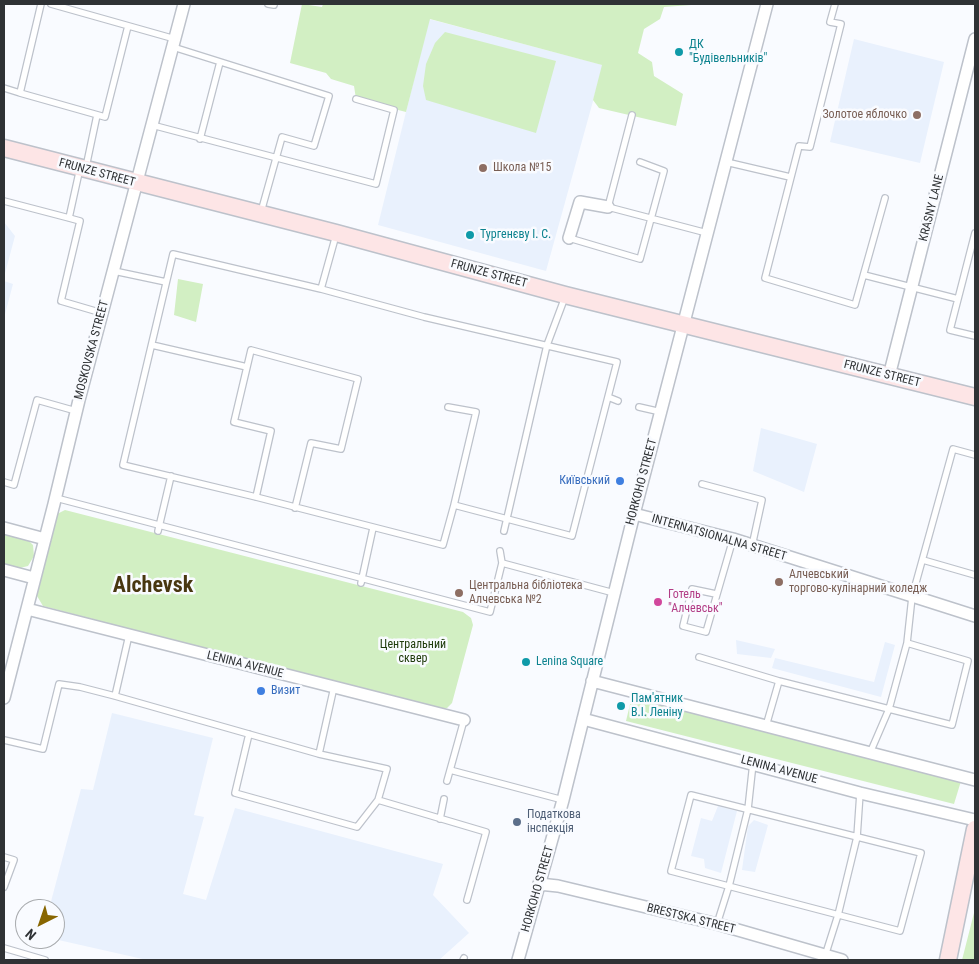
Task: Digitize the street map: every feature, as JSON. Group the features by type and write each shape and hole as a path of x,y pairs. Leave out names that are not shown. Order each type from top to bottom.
{"street":[{"name":"MOSKOVSKA STREET","path":"4,698 56,498 76,410 184,4"},
{"name":"HORKOHO STREET","path":"518,960 563,800 706,233 767,4"},
{"name":"KRASNY LANE","path":"889,376 975,40"},
{"name":"FRUNZE STREET","path":"4,148 336,233 565,295 975,397"},
{"path":"569,238 580,202 608,207"},
{"name":"INTERNATSIONALNA STREET","path":"634,514 733,539 975,616"},
{"path":"4,528 45,539"},
{"path":"4,570 34,578"},
{"name":"LENINA AVENUE","path":"27,610 464,720"},
{"path":"592,681 975,780"},
{"name":"LENINA AVENUE","path":"583,719 860,793 975,820"},
{"path":"948,960 975,830"},
{"name":"BRESTSKA STREET","path":"539,884 717,924 825,958 842,960"}],"lane":[{"path":"20,92 41,4"},
{"path":"51,4 128,26 220,62 328,96 314,146 282,136 260,214"},
{"path":"268,4 274,4"},
{"path":"835,4 830,22 840,24 810,147 798,146 765,278 855,305 885,198"},
{"path":"4,88 105,117 128,26"},
{"path":"200,139 220,62"},
{"path":"152,125 376,184 394,110 356,99"},
{"path":"69,218 97,115"},
{"path":"632,115 608,207 706,233"},
{"path":"569,238 640,259 664,172 640,162"},
{"path":"726,162 790,177"},
{"path":"4,200 80,221 61,301 102,313"},
{"path":"322,289 336,233"},
{"path":"975,233 950,330 975,336"},
{"path":"448,406 476,412 443,545 123,465 173,254 322,289 424,317 616,362 572,536 454,505"},
{"path":"114,271 166,282"},
{"path":"864,275 958,300"},
{"path":"504,531 547,346 565,295"},
{"path":"152,345 247,367"},
{"path":"256,497 271,431 234,422 251,350 358,379 341,449 310,443 295,508"},
{"path":"608,397 618,401"},
{"path":"4,482 14,485 37,400 76,410"},
{"path":"639,407 661,412"},
{"path":"870,753 889,709 907,643 912,597 953,449 975,455"},
{"path":"158,528 171,476"},
{"path":"702,484 762,500 752,546"},
{"path":"56,498 158,528 490,612 502,562 500,551"},
{"path":"362,581 373,528"},
{"path":"716,594 692,589 683,626 706,632 733,539"},
{"path":"923,560 975,575"},
{"path":"502,562 614,593"},
{"path":"115,696 129,635"},
{"path":"699,657 779,681 952,725 968,662 907,643"},
{"path":"766,726 779,681"},
{"path":"4,740 43,749 59,684 80,687 115,696 249,734 319,754 388,769 378,800 357,827 235,793 249,734"},
{"path":"319,754 334,687"},
{"path":"447,781 464,720"},
{"path":"717,924 729,886 748,809 753,763"},
{"path":"450,770 563,800"},
{"path":"825,958 838,916 857,837 860,793"},
{"path":"690,795 748,809 921,853 900,931 671,871 690,795"},
{"path":"440,819 444,799"},
{"path":"378,800 486,832 467,900"},
{"path":"4,857 14,860 4,887"},
{"path":"4,948 45,960"}],"shaded area":[{"name":"Школа №15","path":"429,19 603,65 546,271 378,225"},
{"path":"854,39 944,62 920,163 830,142"},
{"path":"4,222 15,236 4,277"},
{"path":"4,281 13,284 4,318"},
{"path":"761,428 817,444 804,492 753,471"},
{"path":"736,640 775,649 771,658 737,654"},
{"path":"885,642 895,645 881,697 772,668 775,658 874,682"},
{"path":"112,713 213,738 194,815 204,817 183,894 206,900 235,808 443,864 433,895 469,933 439,960 147,960 65,941 65,899 52,899 81,789 93,790"},
{"path":"718,806 737,811 721,873 705,868 704,859 691,856 701,818 712,821"},
{"path":"754,820 768,825 755,872 742,870 748,826"}],"green space":[{"path":"302,4 322,7 323,4 705,4 664,7 660,19 644,29 638,53 652,62 654,76 683,94 676,126 599,108 593,100 602,65 430,19 406,112 356,99 354,86 331,79 326,73 290,63"},
{"path":"445,32 556,61 536,133 426,100 423,86 426,64 435,43"},
{"path":"178,279 203,284 196,322 174,315"},
{"name":"Центральний сквер","path":"65,510 463,612 471,618 473,625 452,703 447,708 437,710 43,606 37,596 57,514"},
{"path":"4,533 27,539 33,545 34,556 28,566 20,568 4,564"},
{"path":"632,696 961,781 954,804 626,721"},
{"path":"975,909 975,960 962,960"}],"place":[{"name":"ДК \"Будівельників\"","path":"679,52"},
{"name":"Золотое яблочко","path":"917,115"},
{"name":"Школа №15","path":"483,168"},
{"name":"Тургенєву І. С.","path":"470,235"},
{"name":"Київський","path":"620,481"},
{"name":"Алчевський торгово-кулінарний коледж","path":"779,582"},
{"name":"Центральна бібліотека Алчевська №2","path":"459,593"},
{"name":"Готель \"Алчевськ\"","path":"658,602"},
{"name":"Lenina Square","path":"526,662"},
{"name":"Визит","path":"261,691"},
{"name":"Пам'ятник В.I. Ленiну","path":"621,706"},
{"name":"Податкова інспекція","path":"517,822"}],"district":[{"name":"Alchevsk","path":"153,586"}]}
